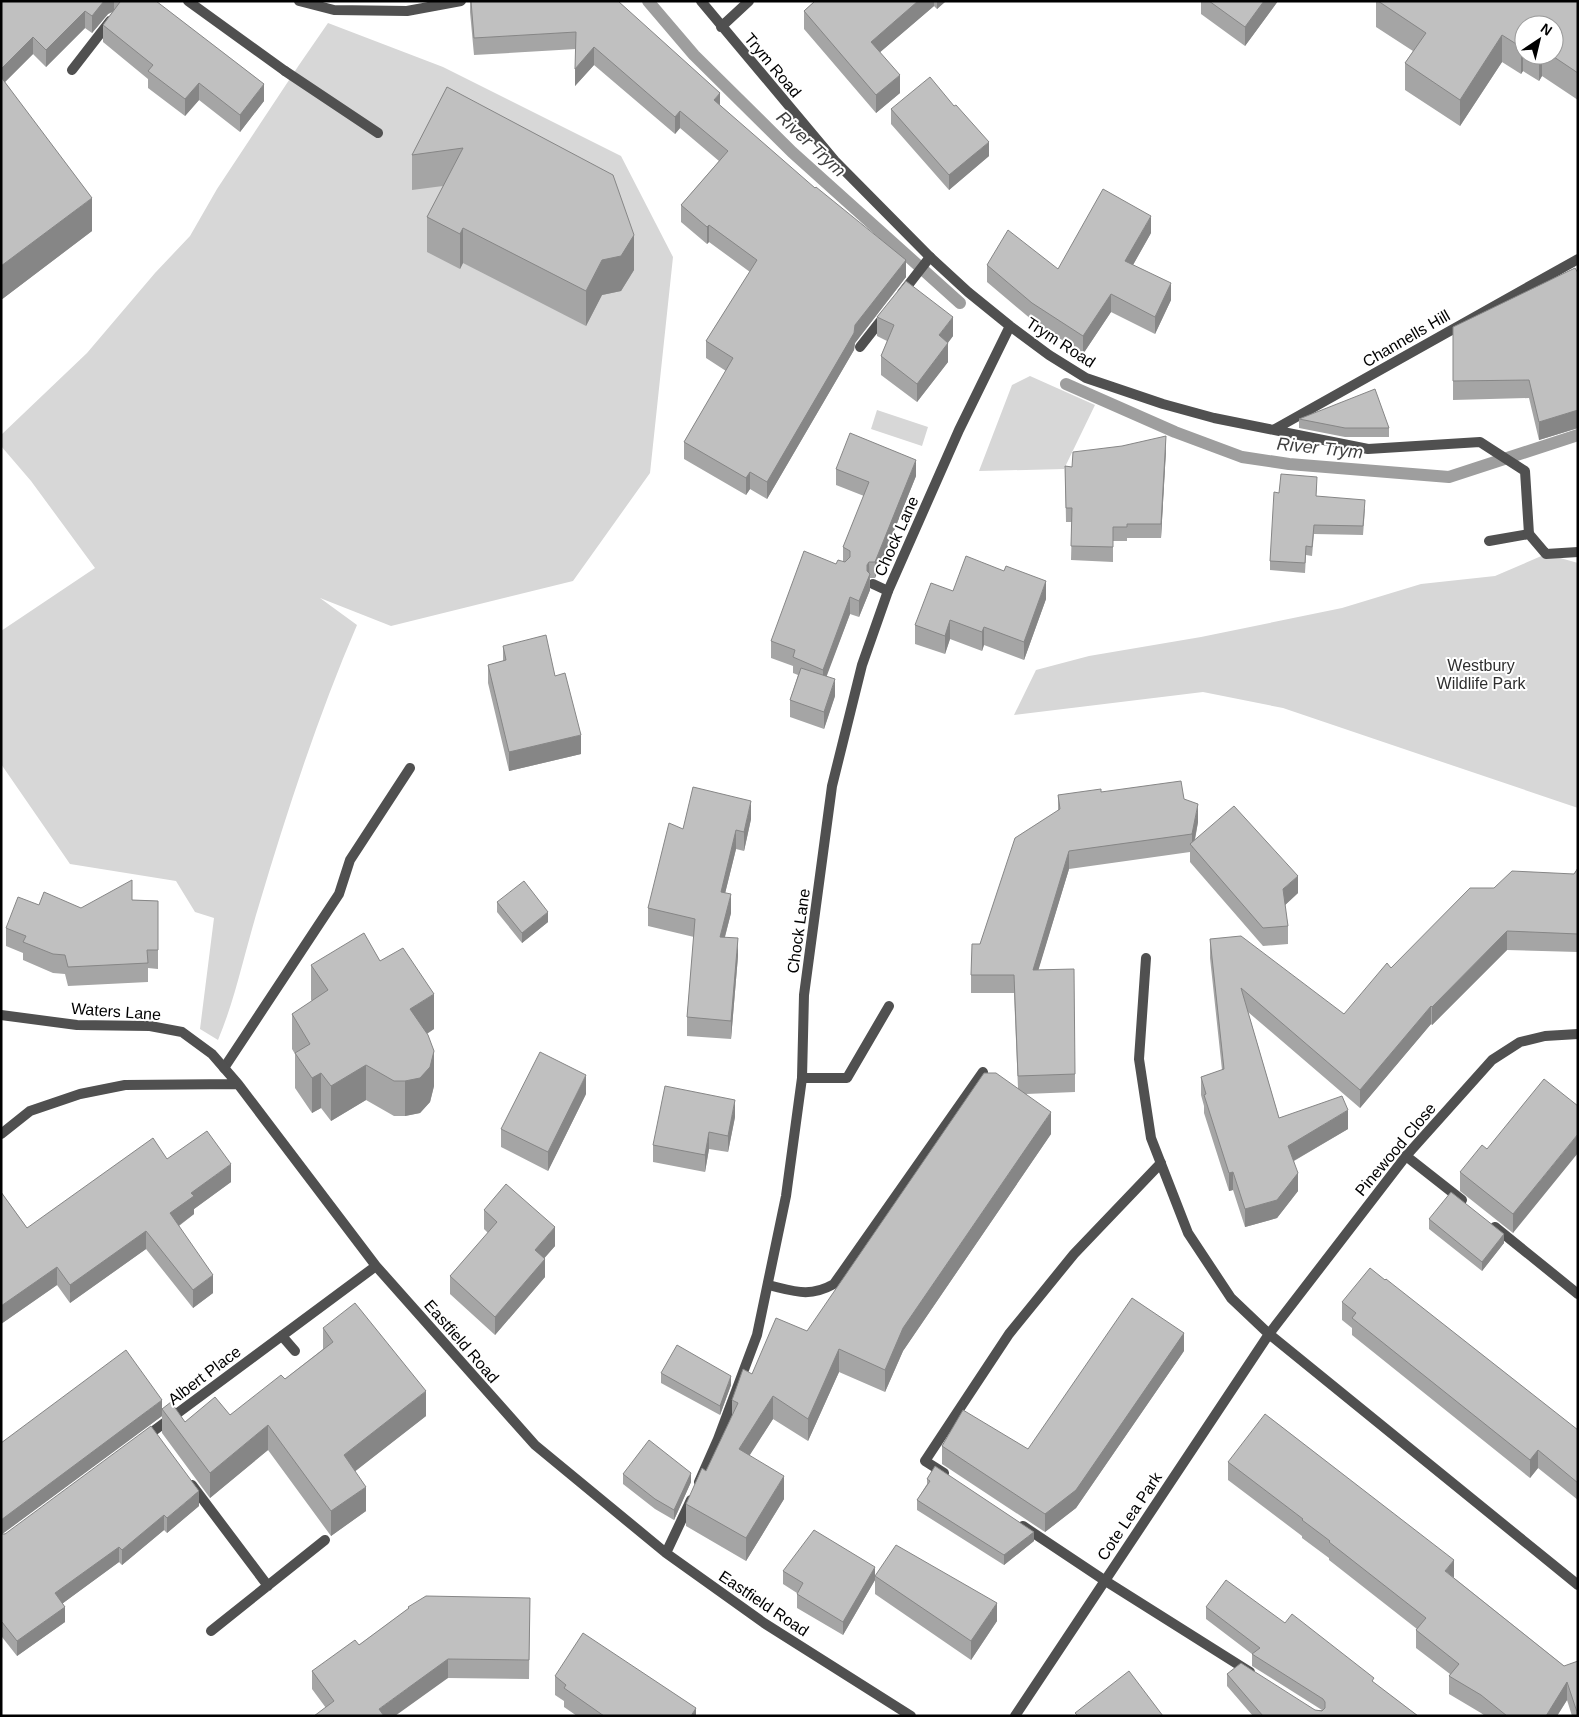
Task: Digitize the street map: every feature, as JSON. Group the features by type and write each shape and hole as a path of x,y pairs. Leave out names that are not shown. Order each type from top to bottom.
{"street":[{"path":"188,1 285,71 378,133"},
{"path":"299,1 334,10 407,11 461,1"},
{"name":"Trym Road","path":"701,1 835,161 930,257 968,292 1049,355 1086,378 1163,404 1214,418 1368,449 1480,442 1525,471 1529,534"},
{"path":"721,27 750,1"},
{"path":"72,70 112,18"},
{"path":"860,347 930,257"},
{"name":"Channells Hill","path":"1275,429 1578,259"},
{"name":"Chock Lane","path":"666,1553 718,1439 757,1335 786,1196 802,1078 804,995 832,786 862,665 888,591 959,430 1010,326"},
{"path":"1489,541 1529,534 1546,554 1578,552"},
{"path":"872,584 888,591"},
{"path":"224,1068 339,894 350,860 410,768"},
{"path":"1146,958 1138,1059 1151,1138 1188,1233 1231,1298 1269,1334 1578,1585"},
{"path":"802,1078 847,1078 889,1006"},
{"name":"Waters Lane","path":"1,1015 77,1025 150,1026 182,1032 212,1054 238,1084"},
{"name":"Pinewood Close","path":"1269,1334 1406,1156 1492,1060 1520,1042 1545,1036 1578,1034"},
{"path":"768,1284 800,1293 821,1291 834,1284 983,1072"},
{"path":"1,1134 30,1111 80,1094 126,1085 238,1084"},
{"name":"Eastfield Road","path":"238,1084 376,1266 535,1445 666,1553 764,1623 911,1716"},
{"path":"1406,1156 1473,1210"},
{"path":"950,1477 925,1461 1009,1334 1074,1254 1161,1163"},
{"path":"1488,1222 1578,1294"},
{"name":"Albert Place","path":"136,1444 155,1436 282,1336 376,1266"},
{"name":"Cote Lea Park","path":"1014,1716 1269,1334"},
{"path":"282,1336 295,1351"},
{"path":"187,1478 268,1586"},
{"path":"1015,1520 1104,1580 1260,1678"},
{"path":"210,1631 325,1540"}],"green space":[{"path":"328,23 443,67 621,156 673,257 650,473 573,581 391,626 320,598 357,625 329,694 292,799 230,1007 218,1040 200,1029 214,918 195,912 176,881 70,864 1,764 1,631 95,568 31,481 1,446 1,435 87,353 155,273 190,236 217,189"},
{"path":"1030,376 1095,405 1064,469 979,471 1012,385"},
{"path":"877,410 928,427 922,446 871,429"},
{"name":"Westbury Wildlife Park","path":"1546,554 1578,563 1578,808 1283,708 1203,692 1014,715 1036,670 1089,656 1201,637 1342,608 1421,584 1495,576"}],"building":[{"path":"1,1 104,1 92,16 85,11 46,50 33,37 1,69"},
{"path":"120,1 156,1 264,84 240,115 199,83 185,99 148,71 153,65 103,25"},
{"path":"471,1 618,1 720,93 714,100 815,188 906,260 855,325 854,333 767,482 750,472 746,478 684,442 733,358 706,341 757,260 709,225 707,227 681,205 728,151 680,111 675,117 594,47 575,69 576,32 474,38"},
{"path":"815,1 918,1 871,42 900,75 876,95 804,11"},
{"path":"1209,1 1264,1 1245,27"},
{"path":"1378,1 1578,1 1578,73 1564,64 1564,15 1514,15 1514,43 1502,35 1460,100 1405,63 1426,33"},
{"path":"1,77 92,198 1,266"},
{"path":"930,77 954,106 956,105 989,142 949,175 891,109"},
{"path":"447,87 613,175 634,235 621,256 602,260 586,291 463,228 460,234 427,217 463,148 412,155"},
{"path":"1103,189 1151,216 1125,261 1171,283 1155,317 1111,294 1083,336 1032,303 987,265 1008,230 1058,269"},
{"path":"1575,268 1578,273 1578,410 1539,422 1529,380 1453,381 1453,327"},
{"path":"906,281 953,317 939,335 948,343 917,384 881,356 894,325 877,317"},
{"path":"1375,389 1389,428 1345,428 1299,419"},
{"path":"850,433 916,460 875,562 869,562 867,565 867,571 870,574 859,601 850,597 823,670 793,657 795,650 771,641 804,551 836,564 838,560 845,562 850,557 850,551 843,547 869,482 836,469"},
{"path":"1166,436 1161,524 1127,524 1127,527 1113,527 1113,547 1071,546 1072,508 1066,508 1065,466 1072,467 1073,452 1122,446"},
{"path":"1281,474 1317,477 1316,496 1365,500 1363,526 1314,525 1312,547 1306,546 1305,563 1270,561 1274,492 1279,493"},
{"path":"966,556 1004,571 1006,566 1046,581 1024,642 984,627 982,632 950,620 945,636 915,625 931,583 953,591"},
{"path":"546,635 555,676 565,673 581,735 509,752 488,665 506,660 503,646"},
{"path":"801,668 835,679 824,712 790,700"},
{"path":"1181,781 1184,799 1198,804 1192,834 1069,851 1033,970 1074,969 1075,1074 1018,1076 1014,975 971,975 972,944 980,944 1015,838 1060,809 1058,795 1101,789 1101,792"},
{"path":"693,787 751,801 744,832 736,830 721,892 731,894 720,937 738,938 731,1021 687,1017 695,919 648,908 669,823 683,829"},
{"path":"1234,806 1298,876 1283,889 1288,926 1263,928 1190,844"},
{"path":"1578,868 1578,934 1507,931 1431,1006 1360,1090 1241,988 1279,1118 1342,1096 1348,1110 1288,1146 1298,1173 1277,1200 1245,1209 1233,1172 1229,1173 1204,1095 1206,1094 1201,1077 1224,1069 1210,939 1241,936 1344,1014 1387,963 1391,968 1470,888 1494,888 1512,871 1574,874"},
{"path":"132,880 132,900 158,901 158,950 147,950 148,963 68,967 65,955 53,954 23,942 26,936 6,928 18,897 39,905 44,892 81,908"},
{"path":"524,881 548,912 522,933 497,902"},
{"path":"364,933 380,961 403,948 434,994 410,1009 428,1035 434,1051 430,1067 420,1078 394,1081 366,1065 331,1086 321,1073 312,1078 295,1053 310,1044 292,1014 328,990 311,965"},
{"path":"540,1052 586,1075 548,1152 501,1129"},
{"path":"984,1073 996,1073 1051,1112 903,1328 885,1370 839,1349 808,1419 773,1396 739,1449 784,1476 746,1538 686,1504 702,1468 706,1471 738,1403 732,1400 743,1369 752,1374 776,1318 807,1331"},
{"path":"1544,1079 1578,1106 1578,1134 1513,1214 1460,1172 1482,1145 1487,1149"},
{"path":"665,1086 735,1100 728,1136 709,1132 705,1155 653,1145"},
{"path":"207,1131 231,1164 191,1193 194,1196 170,1213 213,1275 193,1290 146,1231 70,1285 57,1267 1,1306 1,1192 27,1228 153,1138 167,1159"},
{"path":"506,1184 555,1227 535,1250 545,1259 495,1317 450,1276 497,1222 484,1210"},
{"path":"1451,1192 1504,1234 1482,1262 1429,1219"},
{"path":"1370,1268 1578,1430 1578,1483 1538,1450 1530,1460 1352,1318 1356,1313 1342,1302"},
{"path":"1132,1298 1184,1333 1076,1490 1045,1514 942,1446 963,1410 1028,1449"},
{"path":"355,1303 426,1391 344,1455 366,1487 331,1511 268,1425 210,1473 162,1409 171,1402 185,1422 215,1397 230,1415 281,1375 285,1379 333,1342 323,1328"},
{"path":"677,1345 731,1376 720,1406 661,1373"},
{"path":"126,1350 162,1400 1,1520 1,1443"},
{"path":"1265,1414 1454,1560 1445,1571 1564,1666 1578,1661 1578,1715 1567,1682 1546,1716 1507,1716 1481,1695 1449,1676 1459,1664 1416,1630 1426,1618 1329,1542 1303,1519 1228,1462"},
{"path":"151,1426 199,1491 167,1518 164,1515 122,1550 119,1547 55,1593 65,1607 17,1641 1,1622 1,1534 5,1534"},
{"path":"649,1440 691,1473 674,1510 655,1499 623,1474"},
{"path":"935,1466 1034,1532 1004,1555 917,1500 930,1481 927,1479"},
{"path":"814,1530 875,1567 843,1622 797,1594 803,1583 783,1571"},
{"path":"896,1545 997,1603 971,1641 875,1576"},
{"path":"1226,1580 1285,1623 1292,1614 1374,1678 1372,1681 1418,1716 1263,1716 1227,1674 1241,1663 1315,1710 1322,1711 1325,1708 1325,1702 1252,1654 1260,1648 1206,1607"},
{"path":"426,1596 530,1598 529,1660 448,1659 379,1709 384,1716 314,1716 334,1701 312,1671 355,1640 359,1645 408,1607"},
{"path":"583,1633 696,1708 691,1716 604,1716 564,1688 566,1685 555,1676"},
{"path":"1129,1671 1163,1716 1078,1716 1075,1713"}],"waterway":[{"name":"River Trym","path":"648,1 694,55 792,152 960,303"},
{"name":"River Trym","path":"1066,384 1175,432 1242,457 1289,464 1449,477 1578,435"}]}
